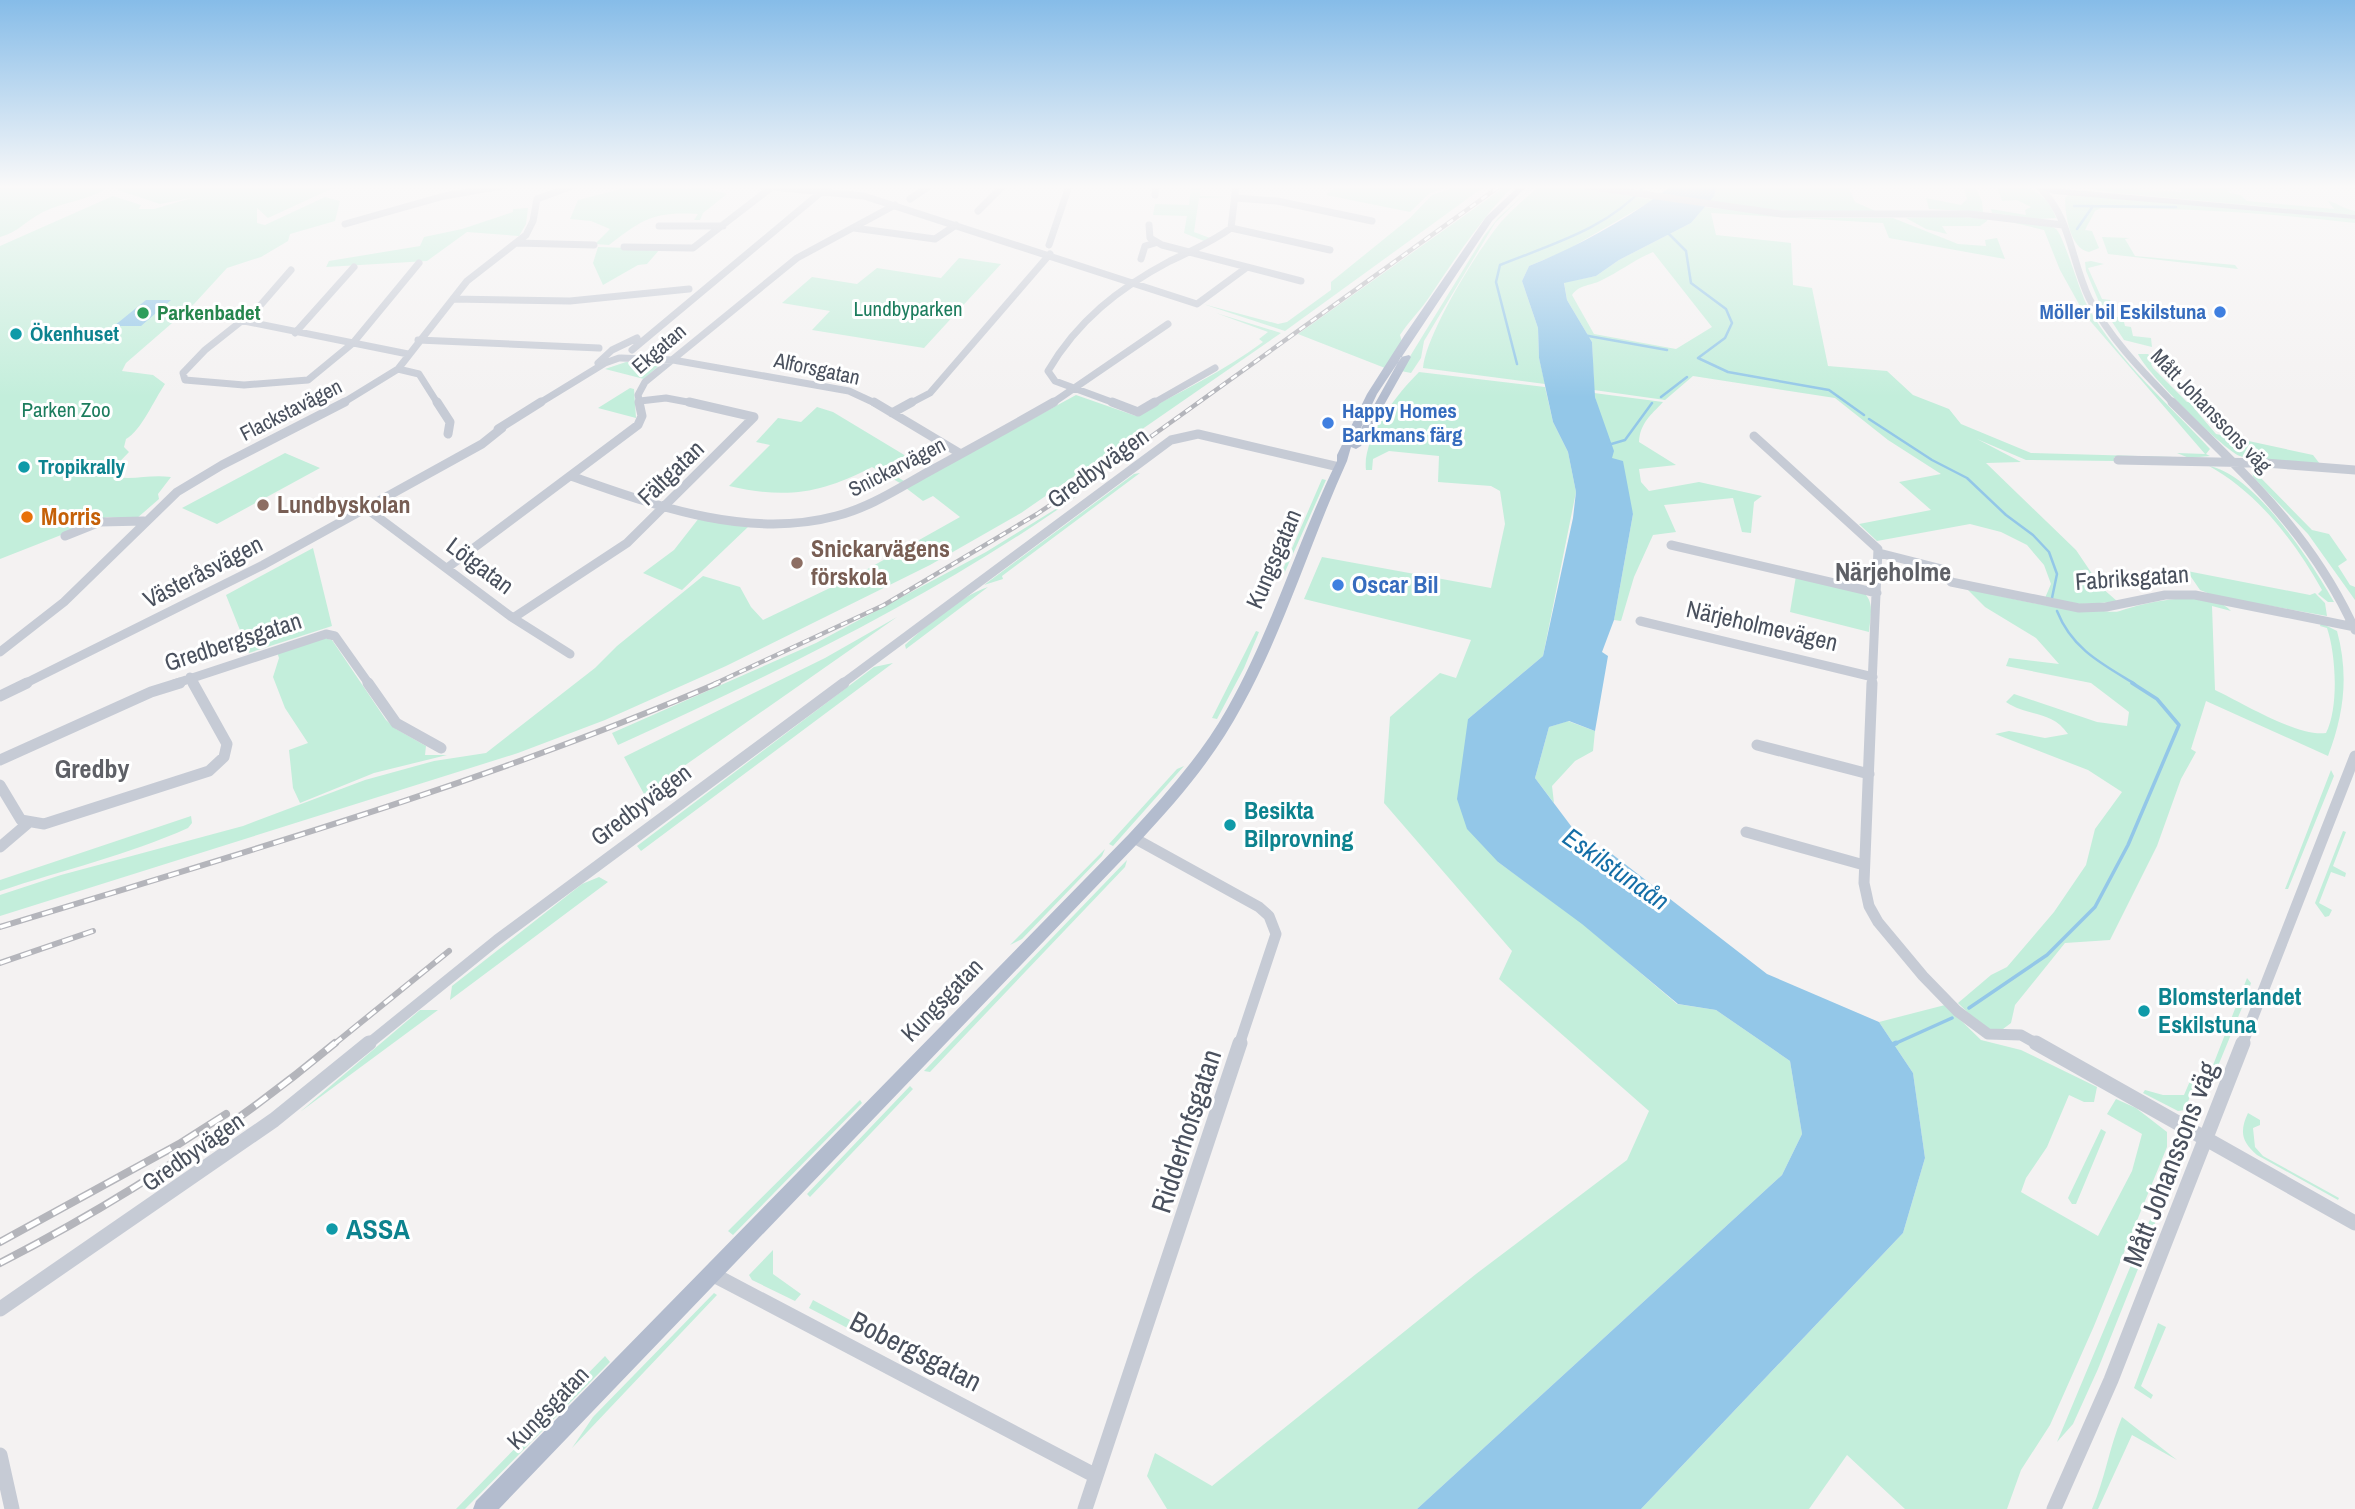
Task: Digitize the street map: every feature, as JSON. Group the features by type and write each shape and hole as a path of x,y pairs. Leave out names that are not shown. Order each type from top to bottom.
{"main road":[{"name":"Kungsgatan","path":"484,1509 1134,838 1190,776 1236,706 1341,464 1350,456 1465,256"}],"street":[{"name":"Flackstavägen","path":"0,652 64,602 161,505 206,474 359,395 398,369 418,340 453,299 482,266 497,256"},
{"path":"632,351 744,256"},
{"name":"Ekgatan","path":"447,568 638,425 642,416 638,395 641,387 800,256"},
{"path":"892,413 930,393 1048,256"},
{"path":"1057,256 1197,304 1246,268"},
{"path":"1179,256 1132,281 1072,335 1052,363 1049,376 1138,412 1215,368"},
{"path":"1199,256 1301,281"},
{"name":"Mått Johanssons väg","path":"2074,256 2087,294 2109,329 2140,368 2231,462 2315,556 2340,594 2355,628"},
{"path":"291,270 243,320 198,355 183,373 185,380 244,385 308,380 353,343 419,263"},
{"path":"295,333 334,293 354,267"},
{"path":"453,299 570,302 689,289"},
{"path":"209,314 408,354"},
{"path":"620,347 666,320"},
{"name":"Snickarvägen","path":"571,476 662,509 754,524 823,519 872,503 1076,389 1168,324"},
{"path":"418,340 599,348"},
{"name":"Alforsgatan","path":"620,347 651,357"},
{"name":"Västeråsvägen","path":"0,696 148,625 367,509 449,460 482,444 620,347"},
{"name":"Västeråsvägen","path":"550,397 632,351"},
{"path":"610,353 620,358"},
{"name":"Alforsgatan","path":"620,358 673,359 841,390 865,397 961,454"},
{"path":"398,369 419,374 450,422 448,434"},
{"name":"Fältgatan","path":"513,618 627,543 754,415 666,398 640,401"},
{"name":"Gredbyvägen","path":"0,1309 274,1120 428,992 1171,440 1198,434 1341,464"},
{"path":"1754,436 1875,546 1879,553"},
{"path":"2118,460 2231,462 2355,470"},
{"name":"Lötgatan","path":"367,509 513,618 569,654"},
{"path":"65,536 100,522 144,521"},
{"path":"1671,545 1877,593"},
{"name":"Närjeholmevägen","path":"1879,553 1864,864 1865,891 1871,910 1920,972 1968,1021 1985,1034 1996,1037 2021,1035 2206,1140"},
{"name":"Fabriksgatan","path":"1879,553 1942,569 1951,582 2058,605 2097,608 2165,595 2195,595 2355,628"},
{"name":"Närjeholmevägen","path":"1640,621 1873,677"},
{"name":"Gredbergsgatan","path":"0,760 150,692 331,634 340,642 396,723 442,748"},
{"name":"Västeråsvägen","path":"0,690 46,672"},
{"path":"0,847 27,824 57,820 195,777 218,764 224,757 227,744 190,677"},
{"path":"1757,745 1868,774"},
{"name":"Mått Johanssons väg","path":"2054,1509 2111,1380 2355,756"},
{"path":"0,785 21,820 27,824"},
{"path":"1746,832 1864,864"},
{"name":"Ridderhofsgatan","path":"1085,1509 1276,934 1269,916 1259,908 1134,838"},
{"path":"2206,1140 2355,1223"},
{"name":"Bobergsgatan","path":"712,1274 1096,1476"},
{"path":"0,1455 12,1509"}],"green space":[{"name":"Parken Zoo","path":"0,256 262,256 227,268 194,304 126,363 122,371 153,375 165,384 142,422 126,439 124,447 129,452 107,475 124,478 171,477 158,494 159,499 136,519 107,517 0,559"},
{"path":"357,256 433,256 427,261 326,267 329,261"},
{"path":"595,256 654,256 647,264 638,265 603,285 593,263"},
{"path":"1363,256 1388,256 1285,331 1203,304 1278,324 1287,322 1331,290 1331,282"},
{"path":"1407,256 1457,256 1400,335 1402,342 1385,368 1298,334"},
{"path":"1471,256 1475,256 1424,341 1421,358 1411,373 1401,371"},
{"path":"1476,256 1552,256 1529,266 1522,281 1538,328 1539,358 1545,384 1423,368 1433,335"},
{"path":"1626,256 1644,256 1572,295 1594,334 1676,349 1712,327 1656,256 1792,256 1793,285 1812,288 1828,366 1887,371 1913,395 1949,409 1961,424 2031,453 2173,457 2114,457 2114,461 2026,460 1977,439 2021,462 1986,463 2076,550 2101,587 2118,602 2080,604 2045,598 2051,584 2044,565 2027,545 2001,532 1970,524 1877,541 1859,524 1931,510 1899,482 1941,474 1888,440 1835,398 1693,376 1665,400 1594,390 1592,342 1567,300 1564,282 1596,276"},
{"path":"2055,256 2069,256 2088,307 2100,327 2129,364 2210,449 2206,454 2210,456 2189,458 2177,453 2205,454 2085,315"},
{"path":"2129,256 2235,265 2238,269"},
{"name":"Lundbyparken","path":"959,258 1001,264 924,348 812,330 830,311 782,303 812,277 857,284 877,268 941,278"},
{"path":"2085,262 2104,264 2088,268 2102,299 2110,300 2117,317 2123,318 2125,326 2131,327 2133,336 2151,338 2152,347 2124,340 2099,302 2086,271"},
{"path":"1216,313 1281,333 1021,513 930,565 726,666 605,720 518,753 0,916 0,895 61,875 243,826 365,780 434,761 486,753 595,668 617,646 703,576 740,587 751,607 763,620 855,576 960,517 933,496 923,501 906,488 1076,395 1136,416 1232,363 1263,342 1259,339 1268,332"},
{"path":"2138,354 2148,354 2157,364 2151,364 2153,368 2187,402 2197,402 2202,407 2193,407 2216,434 2313,455 2320,464 2269,462 2240,456 2185,409 2154,376"},
{"path":"626,362 662,363 644,379 605,369"},
{"path":"1419,372 1545,387 1553,422 1568,452 1576,492 1543,656 1468,719 1498,862 1582,923 1677,1004 1716,1010 1790,1061 1802,1134 1782,1175 1417,1509 1167,1509 1147,1476 1155,1453 1212,1486 1476,1274 1627,1160 1649,1111 1499,979 1512,951 1384,803 1390,717 1440,673 1456,678 1471,640 1304,599 1322,557 1491,588 1505,524 1500,491 1491,486 1438,482 1439,456 1389,451 1373,459 1372,470 1366,470 1366,458 1375,431 1392,404"},
{"path":"630,388 634,389 636,418 598,408"},
{"path":"1594,393 1663,402 1644,424 1639,442 1676,465 1639,469 1641,482 1649,491 1699,482 1762,496 1754,502 1751,533 1742,532 1733,498 1664,505 1676,532 1653,535 1634,577 1621,621 1614,620 1633,514 1611,458"},
{"path":"817,407 833,412 906,456 884,469 904,481 900,483 872,467 836,483 802,492 768,492 729,486 770,445 756,442 778,418 801,422"},
{"path":"285,453 320,468 217,524 182,508"},
{"path":"2209,466 2227,473 2245,485 2263,502 2312,565 2334,602 2328,602 2318,594 2322,590 2300,554 2274,520 2244,490"},
{"path":"2252,469 2312,530 2329,534 2347,560 2338,566 2350,585 2355,587 2355,600 2308,534 2253,477"},
{"path":"1140,473 1002,576 1003,579 984,585 1134,474"},
{"path":"1322,479 1326,480 1284,574 1280,576"},
{"path":"1080,494 970,566 913,599 797,660 618,745 612,733 816,643 986,552"},
{"path":"699,518 749,526 682,590 643,573 674,550"},
{"path":"313,548 332,626 249,653 226,595"},
{"path":"2187,571 2310,595 2315,593 2325,603 2327,616 2215,596 2200,590"},
{"path":"1796,576 1864,593 1871,606 1869,632 1790,612"},
{"path":"988,587 906,649 905,645 944,612 966,597"},
{"path":"1966,588 2048,606 2112,612 2176,599 2193,598 2221,604 2231,611 2212,606 2215,690 2286,725 2314,733 2326,733 2333,710 2335,681 2330,639 2327,628 2320,626 2321,623 2337,631 2343,663 2341,710 2328,756 2206,701 2191,749 2196,752 2181,779 2157,846 2110,940 2065,943 2015,1005 2011,1023 1999,1032 1986,1030 1958,1003 1991,975 2007,967 2054,912 2086,865 2095,829 2122,792 2088,770 1995,734 2009,731 2045,738 2068,734 2055,721 2006,702 2014,694 2097,722 2127,726 2129,712 2091,683 2006,666 2009,658 2059,664 2036,638 1985,607"},
{"path":"897,617 644,794 624,757 825,658"},
{"path":"1256,631 1259,632 1244,668 1217,719 1212,718"},
{"path":"324,638 332,640 386,720 426,746 425,755 447,755 374,773 300,803 293,788 289,750 308,743 285,708 273,677 279,658 277,652"},
{"path":"893,663 641,851 637,846 874,667"},
{"path":"1568,721 1595,731 1593,751 1575,761 1552,786 1554,803 1535,778 1549,727"},
{"path":"1184,766 1113,846 1109,844 1177,769"},
{"path":"2331,770 2334,776 2288,889 2285,889"},
{"path":"191,816 192,823 188,828 165,838 0,891 0,880"},
{"path":"2343,831 2346,832 2333,866 2346,873 2345,877 2331,872 2319,903 2332,910 2329,916 2325,917 2315,903"},
{"path":"1105,849 1102,856 1022,939 1010,945"},
{"path":"1127,860 1125,867 930,1072 924,1071"},
{"path":"599,877 608,882 450,1000 452,986 582,884"},
{"path":"2247,978 2251,983 2246,998 2204,1100 2201,1096"},
{"path":"1945,1005 1981,1040 2021,1050 2097,1087 2094,1102 2084,1102 2069,1095 2047,1147 2026,1178 2021,1192 2098,1236 2132,1171 2142,1134 2107,1114 2116,1099 2136,1108 2167,1132 2167,1147 2094,1326 2050,1425 2021,1470 2007,1509 1905,1509 1847,1455 1809,1509 1641,1509 1903,1233 1925,1158 1913,1073 1879,1022"},
{"path":"420,1010 438,1010 300,1112"},
{"path":"2193,1074 2197,1077 2185,1110 2178,1111 2143,1093 2145,1090 2163,1095 2184,1095"},
{"path":"910,1086 913,1089 810,1197 807,1194"},
{"path":"860,1100 862,1103 733,1235 728,1231"},
{"path":"2248,1113 2260,1120 2260,1125 2253,1128 2255,1147 2263,1156 2339,1198 2338,1200 2257,1155 2245,1141 2243,1131"},
{"path":"2101,1129 2106,1132 2076,1204 2072,1204 2068,1198"},
{"path":"2162,1191 2160,1208 2148,1244 2098,1369 2073,1424 2057,1442"},
{"path":"773,1250 773,1274 801,1294 795,1301 752,1280 749,1275"},
{"path":"714,1293 717,1295 572,1448 593,1417"},
{"path":"813,1300 863,1327 859,1334 809,1308"},
{"path":"2158,1323 2166,1327 2141,1386 2153,1395 2151,1399 2134,1388"},
{"path":"605,1356 610,1362 465,1509 456,1509"},
{"path":"2122,1417 2177,1460 2132,1435 2098,1509 2092,1509 2114,1440"}],"water":[{"name":"Eskilstunaån","path":"1550,256 1626,256 1596,276 1564,283 1567,300 1592,342 1595,397 1614,451 1612,458 1623,461 1633,514 1614,620 1602,652 1608,656 1595,731 1569,721 1549,727 1535,778 1583,842 1612,854 1767,974 1879,1022 1913,1073 1925,1158 1903,1233 1641,1509 1417,1509 1782,1175 1802,1134 1790,1061 1716,1010 1678,1004 1582,924 1498,862 1467,829 1457,799 1468,719 1543,656 1573,518 1576,492 1568,452 1553,422 1539,358 1538,328 1522,281 1529,266"},
{"name":"Parkenbadet","path":"146,300 171,300 141,326 114,326"}],"waterway":[{"path":"1517,364 1496,282 1500,265 1522,256"},
{"path":"1687,256 1691,283 1726,309 1732,323 1725,338 1698,358 1728,372 1829,390 1864,415"},
{"path":"1583,335 1667,350"},
{"path":"1661,397 1687,377"},
{"path":"1608,445 1625,440 1652,403"},
{"path":"1869,419 1932,460 1967,478 2006,515 2033,535 2049,552 2057,574 2052,598"},
{"path":"2057,611 2063,624 2080,646 2135,684"},
{"path":"1969,1008 2047,955 2095,907 2128,845 2179,725 2157,699 2132,683"},
{"path":"1892,1045 1952,1018"},
{"path":"1892,1045 1896,1043"}],"railway":[{"path":"714,684 884,605 1037,514 1135,448 1402,256"},
{"path":"0,927 272,844 453,785 542,753 718,683"},
{"path":"0,963 93,931"},
{"path":"333,1045 449,951"},
{"path":"0,1263 88,1215 174,1162 256,1105 335,1043"},
{"path":"0,1242 179,1144 226,1114"}],"place":[{"name":"Möller bil Eskilstuna","path":"2220,312"},
{"name":"Parkenbadet","path":"143,313"},
{"name":"Ökenhuset","path":"16,334"},
{"name":"Happy Homes Barkmans färg","path":"1328,423"},
{"name":"Tropikrally","path":"24,467"},
{"name":"Lundbyskolan","path":"263,505"},
{"name":"Morris","path":"27,517"},
{"name":"Snickarvägens förskola","path":"797,563"},
{"name":"Oscar Bil","path":"1338,585"},
{"name":"Besikta Bilprovning","path":"1230,825"},
{"name":"Blomsterlandet Eskilstuna","path":"2144,1011"},
{"name":"ASSA","path":"332,1229"}],"district":[{"name":"Närjeholme","path":"1893,572"},
{"name":"Gredby","path":"92,769"}]}
